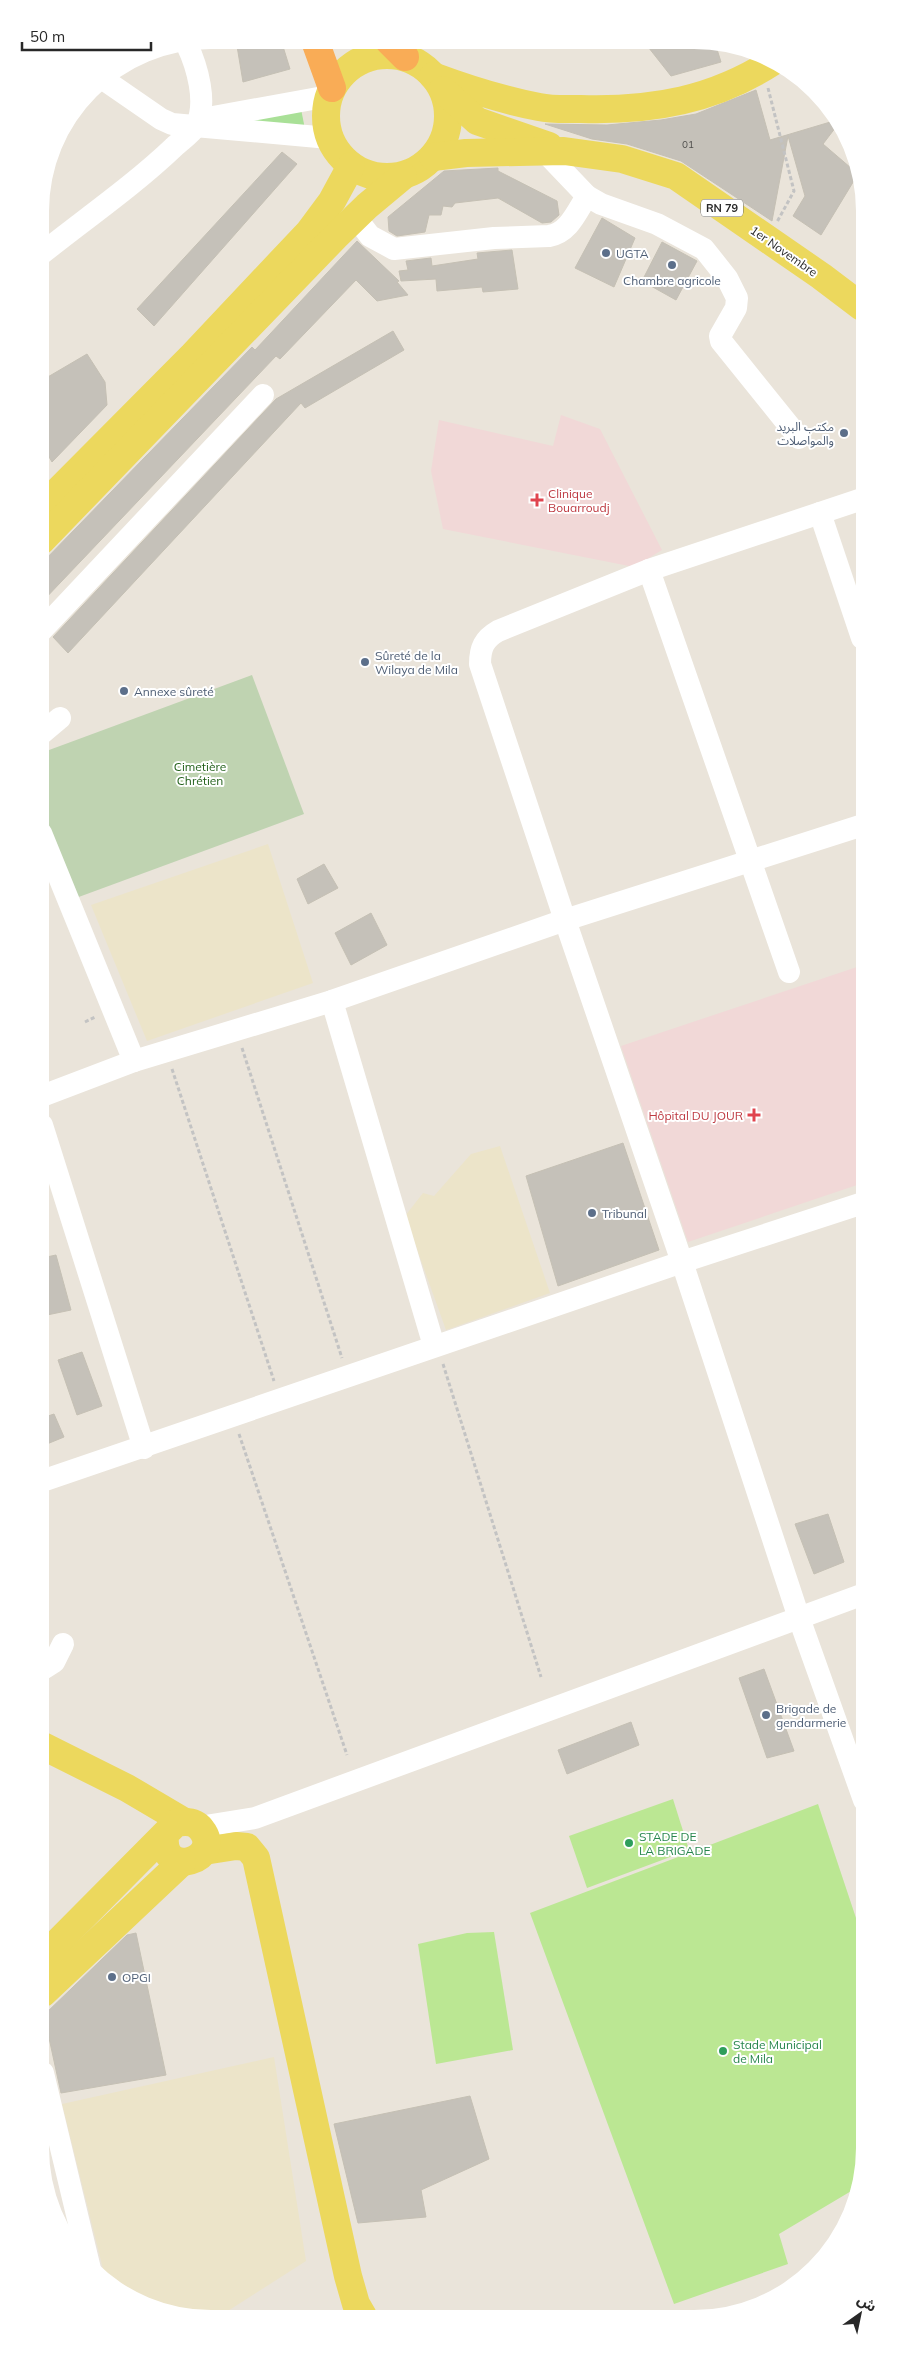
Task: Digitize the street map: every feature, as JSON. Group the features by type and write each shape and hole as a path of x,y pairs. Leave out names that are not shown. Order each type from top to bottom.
{"highway":[{"path":"317,49 330,92"}],"main road":[{"path":"404,176 385,178 367,175 351,166 338,153 329,138 325,121 330,92 342,74 355,63 371,57 388,55 397,49 420,64 478,121"},
{"path":"438,83 541,108 606,110 660,107 707,95 770,70"},
{"path":"438,83 448,108 448,126 438,150"},
{"path":"49,532 356,218 404,176 420,168 438,150 478,121 541,108"},
{"name":"RN 79","path":"478,121 555,151"},
{"name":"RN 79","path":"438,150 466,154 555,151"},
{"name":"1er Novembre","path":"555,151 622,159 676,176 813,270 856,302"},
{"path":"49,500 193,355 309,232 332,201 351,166"},
{"path":"49,1749 102,1778 127,1788 183,1838 247,1847 256,1858 348,2276 360,2310"},
{"path":"49,1952 183,1838"},
{"path":"49,1986 183,1838"}],"street":[{"path":"189,50 198,72 200,83 200,104 197,123"},
{"path":"110,84 160,119 172,124 197,123 329,138"},
{"path":"49,248 160,160 197,123 330,92"},
{"path":"555,151 587,196 601,204 657,224 704,249 727,278 737,298 736,308 720,336 721,341 799,438"},
{"path":"356,218 370,236 394,249 494,238 550,236 558,235 565,229 587,196"},
{"path":"49,622 263,395"},
{"path":"856,501 649,570 498,632 490,636 481,649 480,664 682,1262 799,1618 856,1778"},
{"path":"820,513 856,620"},
{"path":"649,570 789,972"},
{"path":"49,727 60,718"},
{"path":"49,1093 134,1061 332,1001 565,920 856,827"},
{"path":"49,854 134,1061"},
{"path":"332,1001 438,1355"},
{"path":"49,1147 144,1448"},
{"path":"49,1479 144,1448 233,1416 438,1355 682,1262 856,1207"},
{"path":"183,1838 255,1818 856,1597"},
{"path":"49,1665 54,1662 63,1644"},
{"path":"247,1847 255,1818"},
{"path":"49,2098 86,2251"}],"path":[{"path":"770,70 794,191 776,225"},
{"path":"240,1040 345,1368"},
{"path":"166,1051 275,1383"},
{"path":"438,1355 541,1677"},
{"path":"233,1416 347,1756"}],"shaded area":[{"name":"Clinique Bouarroudj","path":"561,415 600,429 662,550 634,567 443,529 431,471 439,420 553,446"},
{"path":"268,844 313,983 147,1041 91,905"},
{"name":"Hôpital DU JOUR","path":"856,967 856,1185 688,1242 621,1046"},
{"path":"500,1146 550,1293 446,1330 405,1216 423,1193 434,1196 471,1154"},
{"path":"274,2057 306,2261 229,2310 200,2310 158,2302 139,2294 121,2283 103,2269 62,2104"}],"green space":[{"path":"300,104 306,134 217,126"},
{"name":"Cimetière Chrétien","path":"252,675 304,814 76,898 49,825 49,750"},
{"name":"STADE DE LA BRIGADE","path":"673,1799 689,1850 587,1888 569,1836"},
{"name":"Stade Municipal de Mila","path":"818,1804 856,1918 856,2159 851,2191 779,2234 788,2264 674,2304 530,1913"},
{"path":"494,1932 513,2050 436,2064 418,1944 467,1933"}],"building":[{"path":"238,49 284,49 290,69 243,82"},
{"path":"650,49 717,51 721,62 671,76"},
{"path":"756,90 770,140 830,122 834,129 823,144 850,167 853,182 821,235 793,216 805,196 788,136 772,221 681,161 627,144 592,139 545,124 607,125 661,120 696,114"},
{"path":"282,152 297,164 154,326 137,309"},
{"path":"498,168 498,171 557,201 559,215 551,222 542,223 498,198 455,203 452,207 443,206 441,215 429,215 425,232 397,236 389,231 388,217 444,171"},
{"name":"UGTA","path":"602,218 635,238 614,287 575,268"},
{"path":"357,241 399,281 397,282 408,295 377,301 356,280 280,359 276,356 49,595 49,556 252,347 255,350"},
{"name":"Chambre agricole","path":"662,242 697,261 676,300 642,281"},
{"path":"512,250 518,289 483,292 482,287 437,291 436,279 401,281 399,271 408,270 406,261 431,258 432,266 478,259 477,253"},
{"path":"393,331 404,350 305,408 301,403 68,653 53,637 276,399"},
{"path":"87,354 105,382 107,405 52,462 49,457 49,376"},
{"path":"324,864 338,888 308,904 297,879"},
{"path":"371,913 387,945 351,965 335,933"},
{"name":"Tribunal","path":"623,1143 659,1250 558,1286 526,1176"},
{"path":"56,1255 71,1310 49,1315 49,1256"},
{"path":"82,1352 102,1406 77,1415 58,1360"},
{"path":"54,1414 64,1437 49,1443 49,1416"},
{"path":"828,1514 844,1562 814,1574 795,1524"},
{"name":"Brigade de gendarmerie","path":"764,1669 794,1751 767,1758 739,1678"},
{"path":"631,1722 639,1745 567,1774 558,1750"},
{"name":"OPGI","path":"136,1933 166,2075 61,2093 49,2038 49,2010 127,1935"},
{"path":"470,2096 489,2159 421,2190 426,2217 358,2223 334,2124"}],"place":[{"name":"UGTA","path":"606,253"},
{"name":"Chambre agricole","path":"672,265"},
{"name":"مكتب البريد والمواصلات","path":"844,433"},
{"name":"Clinique Bouarroudj","path":"537,500"},
{"name":"Sûreté de la Wilaya de Mila","path":"365,662"},
{"name":"Annexe sûreté","path":"124,691"},
{"name":"Hôpital DU JOUR","path":"754,1115"},
{"name":"Tribunal","path":"592,1213"},
{"name":"Brigade de gendarmerie","path":"766,1715"},
{"name":"STADE DE LA BRIGADE","path":"629,1843"},
{"name":"OPGI","path":"112,1977"},
{"name":"Stade Municipal de Mila","path":"723,2051"}]}
